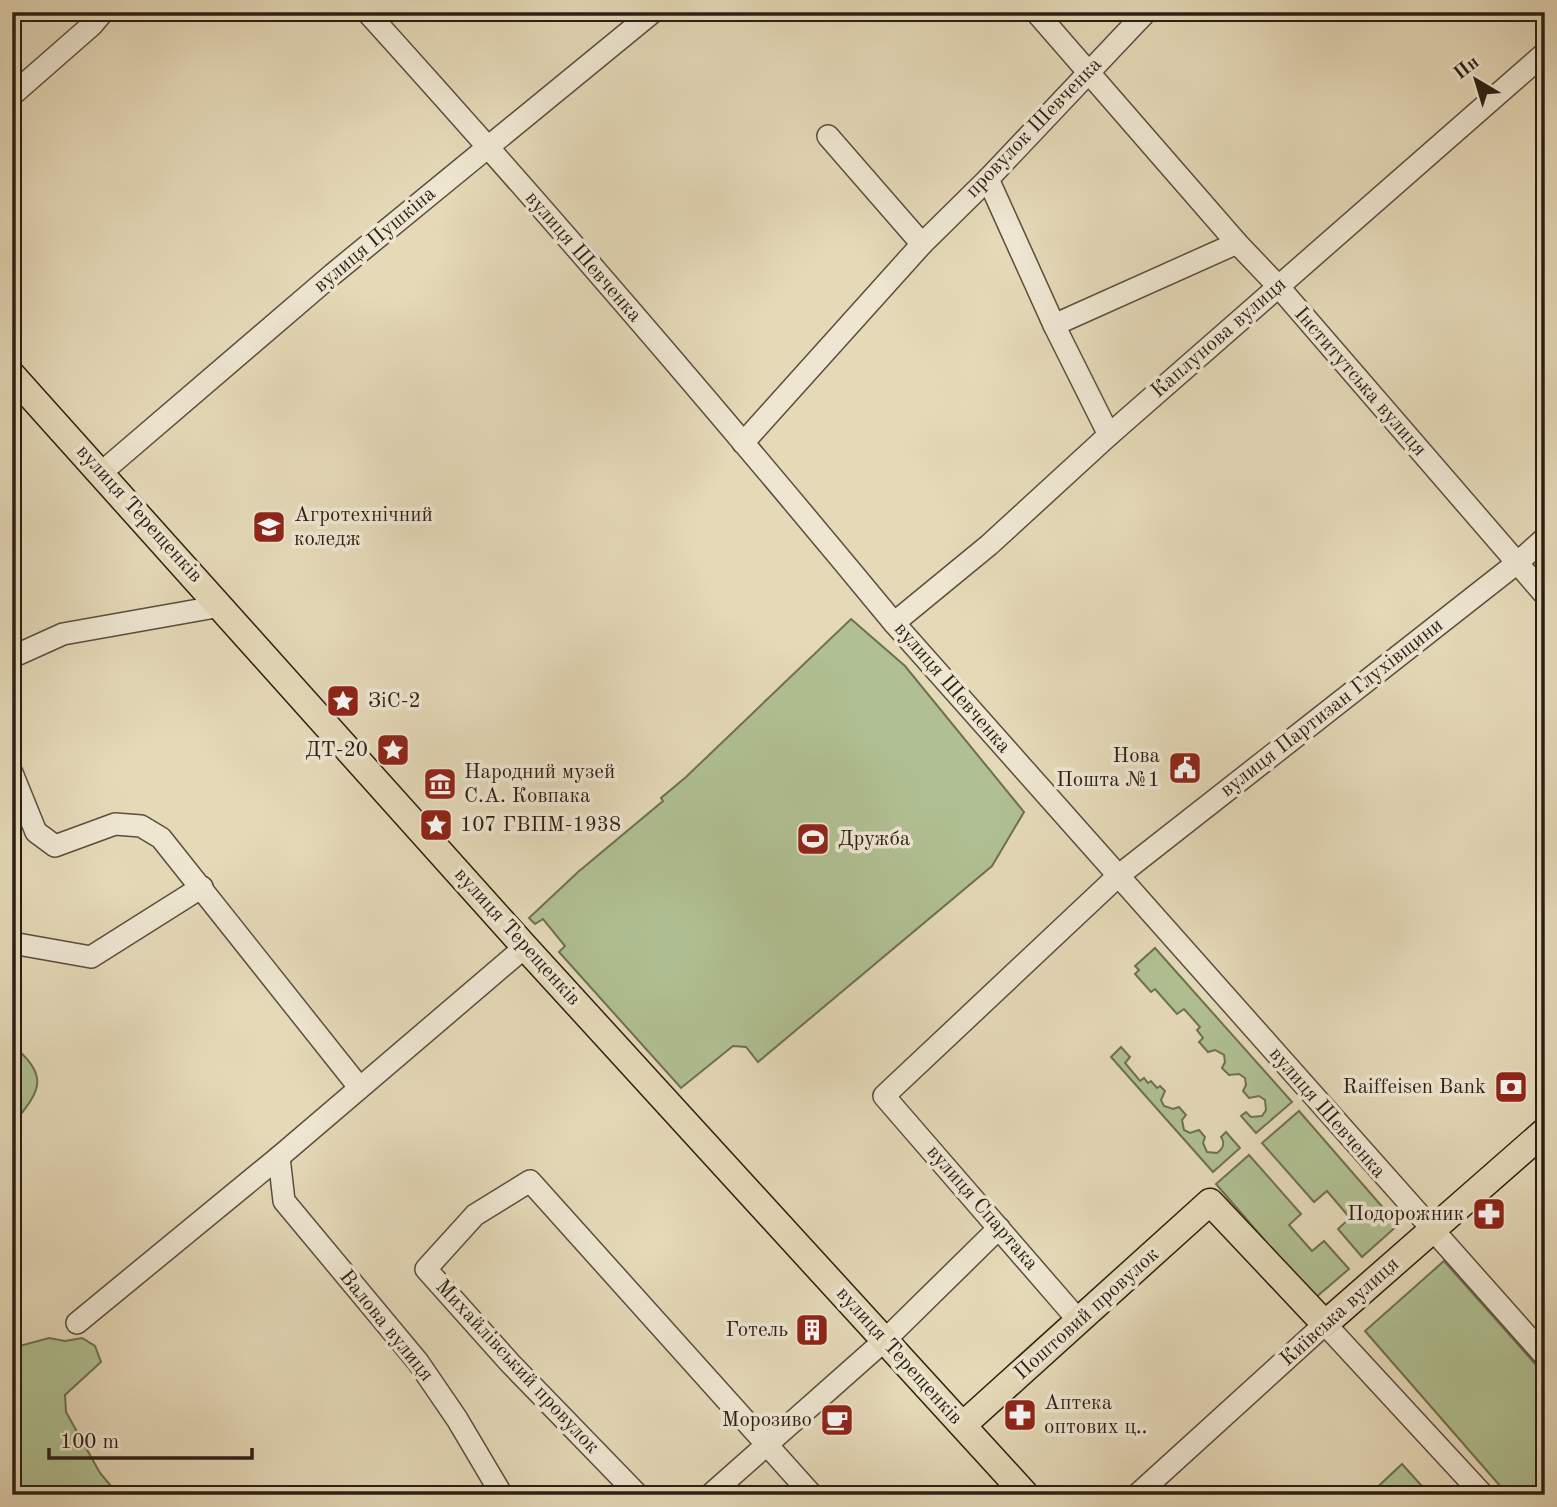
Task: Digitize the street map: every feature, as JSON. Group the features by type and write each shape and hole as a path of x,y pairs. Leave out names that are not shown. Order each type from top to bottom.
{"main road":[{"name":"вулиця Терещенків","path":"12,375 102,472 525,947 1027,1495"},
{"name":"Київська вулиця","path":"1325,1324 1545,1131"},
{"name":"Поштовий провулок","path":"963,1425 1210,1202 1325,1324"}],"street":[{"path":"12,95 103,12"},
{"name":"вулиця Шевченка","path":"367,12 489,147 894,623 1545,1356"},
{"name":"вулиця Пушкіна","path":"102,472 332,274 653,12"},
{"name":"Інститутська вулиця","path":"1036,12 1545,595"},
{"name":"провулок Шевченка","path":"743,443 922,244 988,179 1146,12"},
{"name":"Каплунова вулиця","path":"894,623 989,545 1109,435 1545,52"},
{"path":"828,136 922,244"},
{"path":"988,179 1054,325 1109,435"},
{"path":"1054,325 1237,243"},
{"name":"вулиця Партизан Глухівщини","path":"884,1096 1118,876 1517,563 1545,538"},
{"path":"12,657 63,634 222,606"},
{"path":"12,773 36,832 55,846 115,824 141,825 161,838 359,1087"},
{"path":"12,943 91,957 202,887"},
{"path":"77,1323 279,1157 525,947"},
{"name":"вулиця Спартака","path":"884,1096 1079,1321"},
{"name":"Валова вулиця","path":"279,1157 284,1200 418,1362 457,1419 502,1495"},
{"name":"Михайлівський провулок","path":"638,1495 510,1363 426,1269 475,1215 530,1181 768,1445"},
{"path":"710,1495 885,1340 999,1228"},
{"path":"1325,1324 1483,1495"},
{"name":"Київська вулиця","path":"1137,1495 1325,1324"},
{"path":"768,1445 812,1495"}],"green space":[{"name":"Дружба","path":"851,619 905,666 1024,812 992,866 758,1062 746,1047 733,1046 681,1088 559,952 565,946 543,919 535,924 529,918 578,872 663,801 661,798"},
{"path":"1155,948 1292,1102 1256,1133 1241,1116 1246,1112 1251,1117 1262,1116 1266,1110 1265,1100 1259,1096 1249,1098 1243,1091 1245,1078 1239,1074 1229,1075 1222,1068 1224,1055 1215,1050 1208,1052 1199,1042 1203,1038 1197,1030 1200,1027 1184,1009 1177,1014 1155,989 1151,992 1135,974 1139,970 1135,966"},
{"path":"1121,1047 1130,1057 1125,1063 1140,1081 1144,1078 1157,1088 1160,1086 1165,1091 1161,1100 1164,1106 1173,1109 1179,1107 1186,1115 1182,1120 1184,1130 1190,1133 1199,1130 1205,1137 1203,1143 1207,1152 1217,1153 1222,1148 1221,1137 1226,1132 1240,1148 1213,1172 1111,1057"},
{"path":"18,1050 29,1061 37,1080 33,1097 12,1126 12,1051"},
{"path":"1299,1111 1398,1225 1362,1257 1338,1229 1350,1218 1327,1191 1314,1202 1262,1143"},
{"path":"1249,1155 1301,1214 1289,1225 1312,1251 1324,1241 1349,1269 1315,1298 1216,1184"},
{"path":"1444,1261 1545,1375 1545,1495 1508,1495 1365,1331"},
{"path":"49,1338 65,1341 82,1338 95,1346 101,1362 65,1395 66,1412 100,1473 123,1495 12,1495 12,1348"},
{"path":"1402,1464 1430,1495 1369,1495"}],"place":[{"name":"Агротехнічний коледж","path":"269,527"},
{"name":"ЗіС-2","path":"343,701"},
{"name":"ДТ-20","path":"393,750"},
{"name":"Нова Пошта №1","path":"1185,768"},
{"name":"Народний музей С.А. Ковпака","path":"440,784"},
{"name":"107 ГВПМ-1938","path":"436,825"},
{"name":"Дружба","path":"813,839"},
{"name":"Raiffeisen Bank","path":"1511,1087"},
{"name":"Подорожник","path":"1489,1214"},
{"name":"Готель","path":"812,1330"},
{"name":"Аптека оптових ц‥","path":"1020,1415"},
{"name":"Морозиво","path":"837,1420"}]}
